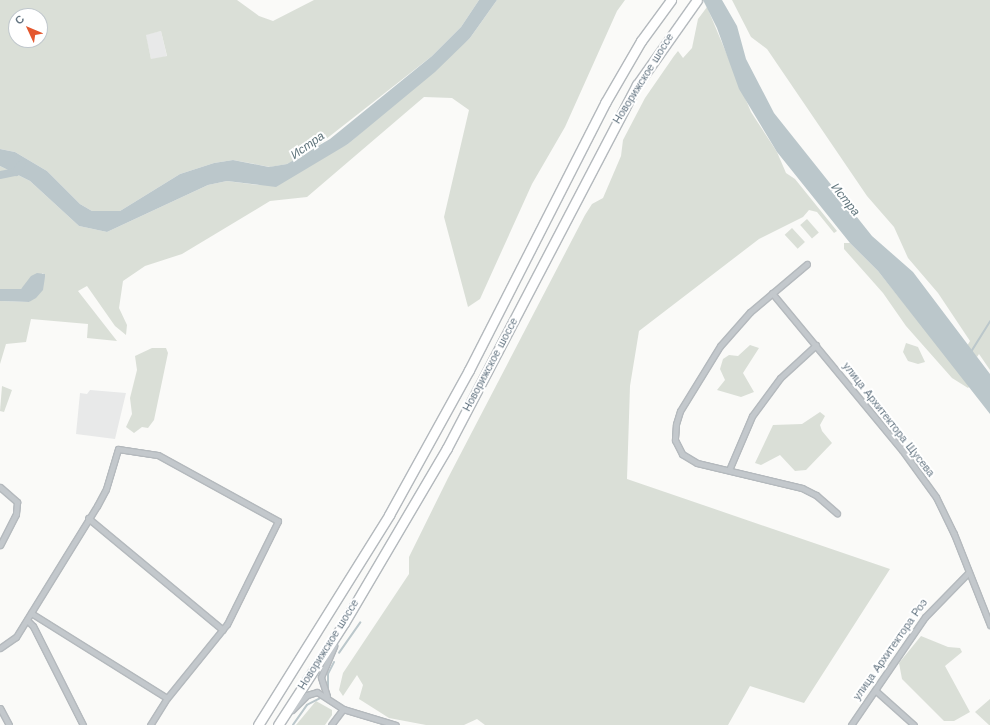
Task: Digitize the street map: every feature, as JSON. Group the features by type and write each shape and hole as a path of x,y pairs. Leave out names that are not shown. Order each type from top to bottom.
{"highway":[{"name":"Новорижское шоссе","path":"258,725 389,515 469,370 605,103 671,0"},
{"name":"Новорижское шоссе","path":"279,725 344,622 472,402 603,146 637,85 675,28 697,0"}],"street":[{"path":"807,264 772,293 720,346 690,392 676,424 675,440 688,459 802,488 816,495 837,513"},
{"name":"улица Архитектора Щусева","path":"772,293 919,473 943,510 990,625"},
{"path":"730,470 752,416 780,378 816,345"},
{"path":"0,648 16,637 32,613 106,489 118,449 158,455 276,518 278,523 223,630 167,698 150,725"},
{"path":"0,487 17,502 16,514 0,545"},
{"path":"88,518 223,630"},
{"name":"улица Архитектора Роэ","path":"851,725 876,691 925,618 968,573"},
{"path":"32,613 167,698"},
{"path":"27,620 33,626 84,725"},
{"path":"327,697 321,682 322,670 344,622"},
{"path":"876,691 914,725"},
{"path":"279,725 307,695 317,692 327,697 342,709 396,725"},
{"path":"0,708 9,725"},
{"path":"331,725 342,709"}],"shaded area":[{"path":"0,0 237,0 259,16 273,21 314,0 479,0 461,27 432,56 307,154 287,164 270,167 233,160 214,163 180,174 120,211 92,211 80,204 47,171 15,152 0,149","holes":["161,31 167,56 151,59 146,35"]},
{"path":"479,0 497,0 470,38 435,72 348,144 276,187 227,181 208,185 107,232 79,226 30,181 0,166 0,149 15,152 47,171 80,204 92,211 120,211 180,174 214,163 233,160 269,167 287,164 330,139 432,56 461,27"},
{"path":"497,0 625,0 617,11 565,127 532,184 480,299 468,307 444,217 469,110 452,98 424,97 307,197 270,201 182,254 145,266 123,281 119,308 127,325 126,335 115,326 87,286 78,291 117,341 87,338 88,324 31,319 26,342 6,344 0,364 0,301 29,302 45,277 43,273 21,289 0,289 0,166 30,181 79,226 107,232 208,185 227,181 258,185 348,144 470,38"},
{"path":"703,0 722,0 737,26 746,59 774,113 872,236 913,272 990,374 990,414 878,271 850,243 777,152 739,89 717,28"},
{"path":"732,0 990,0 990,370 979,354 977,357 967,346 970,341 938,293 908,258 894,227 867,196 767,49 751,37"},
{"path":"707,7 751,112 777,152 786,173 795,179 837,231 834,233 817,212 809,210 803,217 759,239 639,331 630,386 627,479 890,569 804,703 750,686 728,725 485,725 477,719 464,725 426,725 389,718 359,699 363,685 357,675 343,696 339,690 343,673 409,574 409,557 448,478 585,215 592,204 603,198 621,156 623,140 645,98 678,51 683,58 692,48 698,19"},
{"path":"161,31 167,56 151,60 145,35"},
{"path":"807,219 819,233 812,238 800,225"},
{"path":"792,228 805,242 798,249 785,235"},
{"path":"844,243 850,243 878,271 970,386 968,388 952,378 906,326 883,293 844,249"},
{"path":"37,273 45,274 45,277 43,290 36,298 29,302 0,301 0,289 21,289 31,276"},
{"path":"906,343 918,347 925,362 918,364 908,361 903,352"},
{"path":"750,345 759,348 743,373 754,392 741,397 717,390 725,380 720,369 723,359 729,355 738,356"},
{"path":"152,348 166,348 168,353 154,420 148,428 142,427 134,433 126,427 132,414 130,398 137,370 135,356"},
{"path":"2,386 12,390 4,412 0,411"},
{"path":"90,390 126,393 115,439 76,434 80,393 87,394"},
{"path":"820,412 825,416 820,425 822,431 832,443 806,470 795,471 780,455 761,465 755,463 773,425 802,424"},
{"path":"921,636 948,647 960,648 962,652 945,666 970,712 954,721 944,721 902,679 899,663"},
{"path":"990,699 990,725 989,725 975,712"},
{"path":"316,701 332,710 332,715 325,725 296,725"}],"waterway":[{"path":"0,175 16,172 21,165"},
{"path":"971,352 990,321"},
{"path":"339,653 360,623"},
{"path":"328,688 328,674 334,662"},
{"path":"293,725 307,705 321,698"}],"water label":[{"name":"Истра","path":"308,146"},
{"name":"Истра","path":"845,200"}]}
